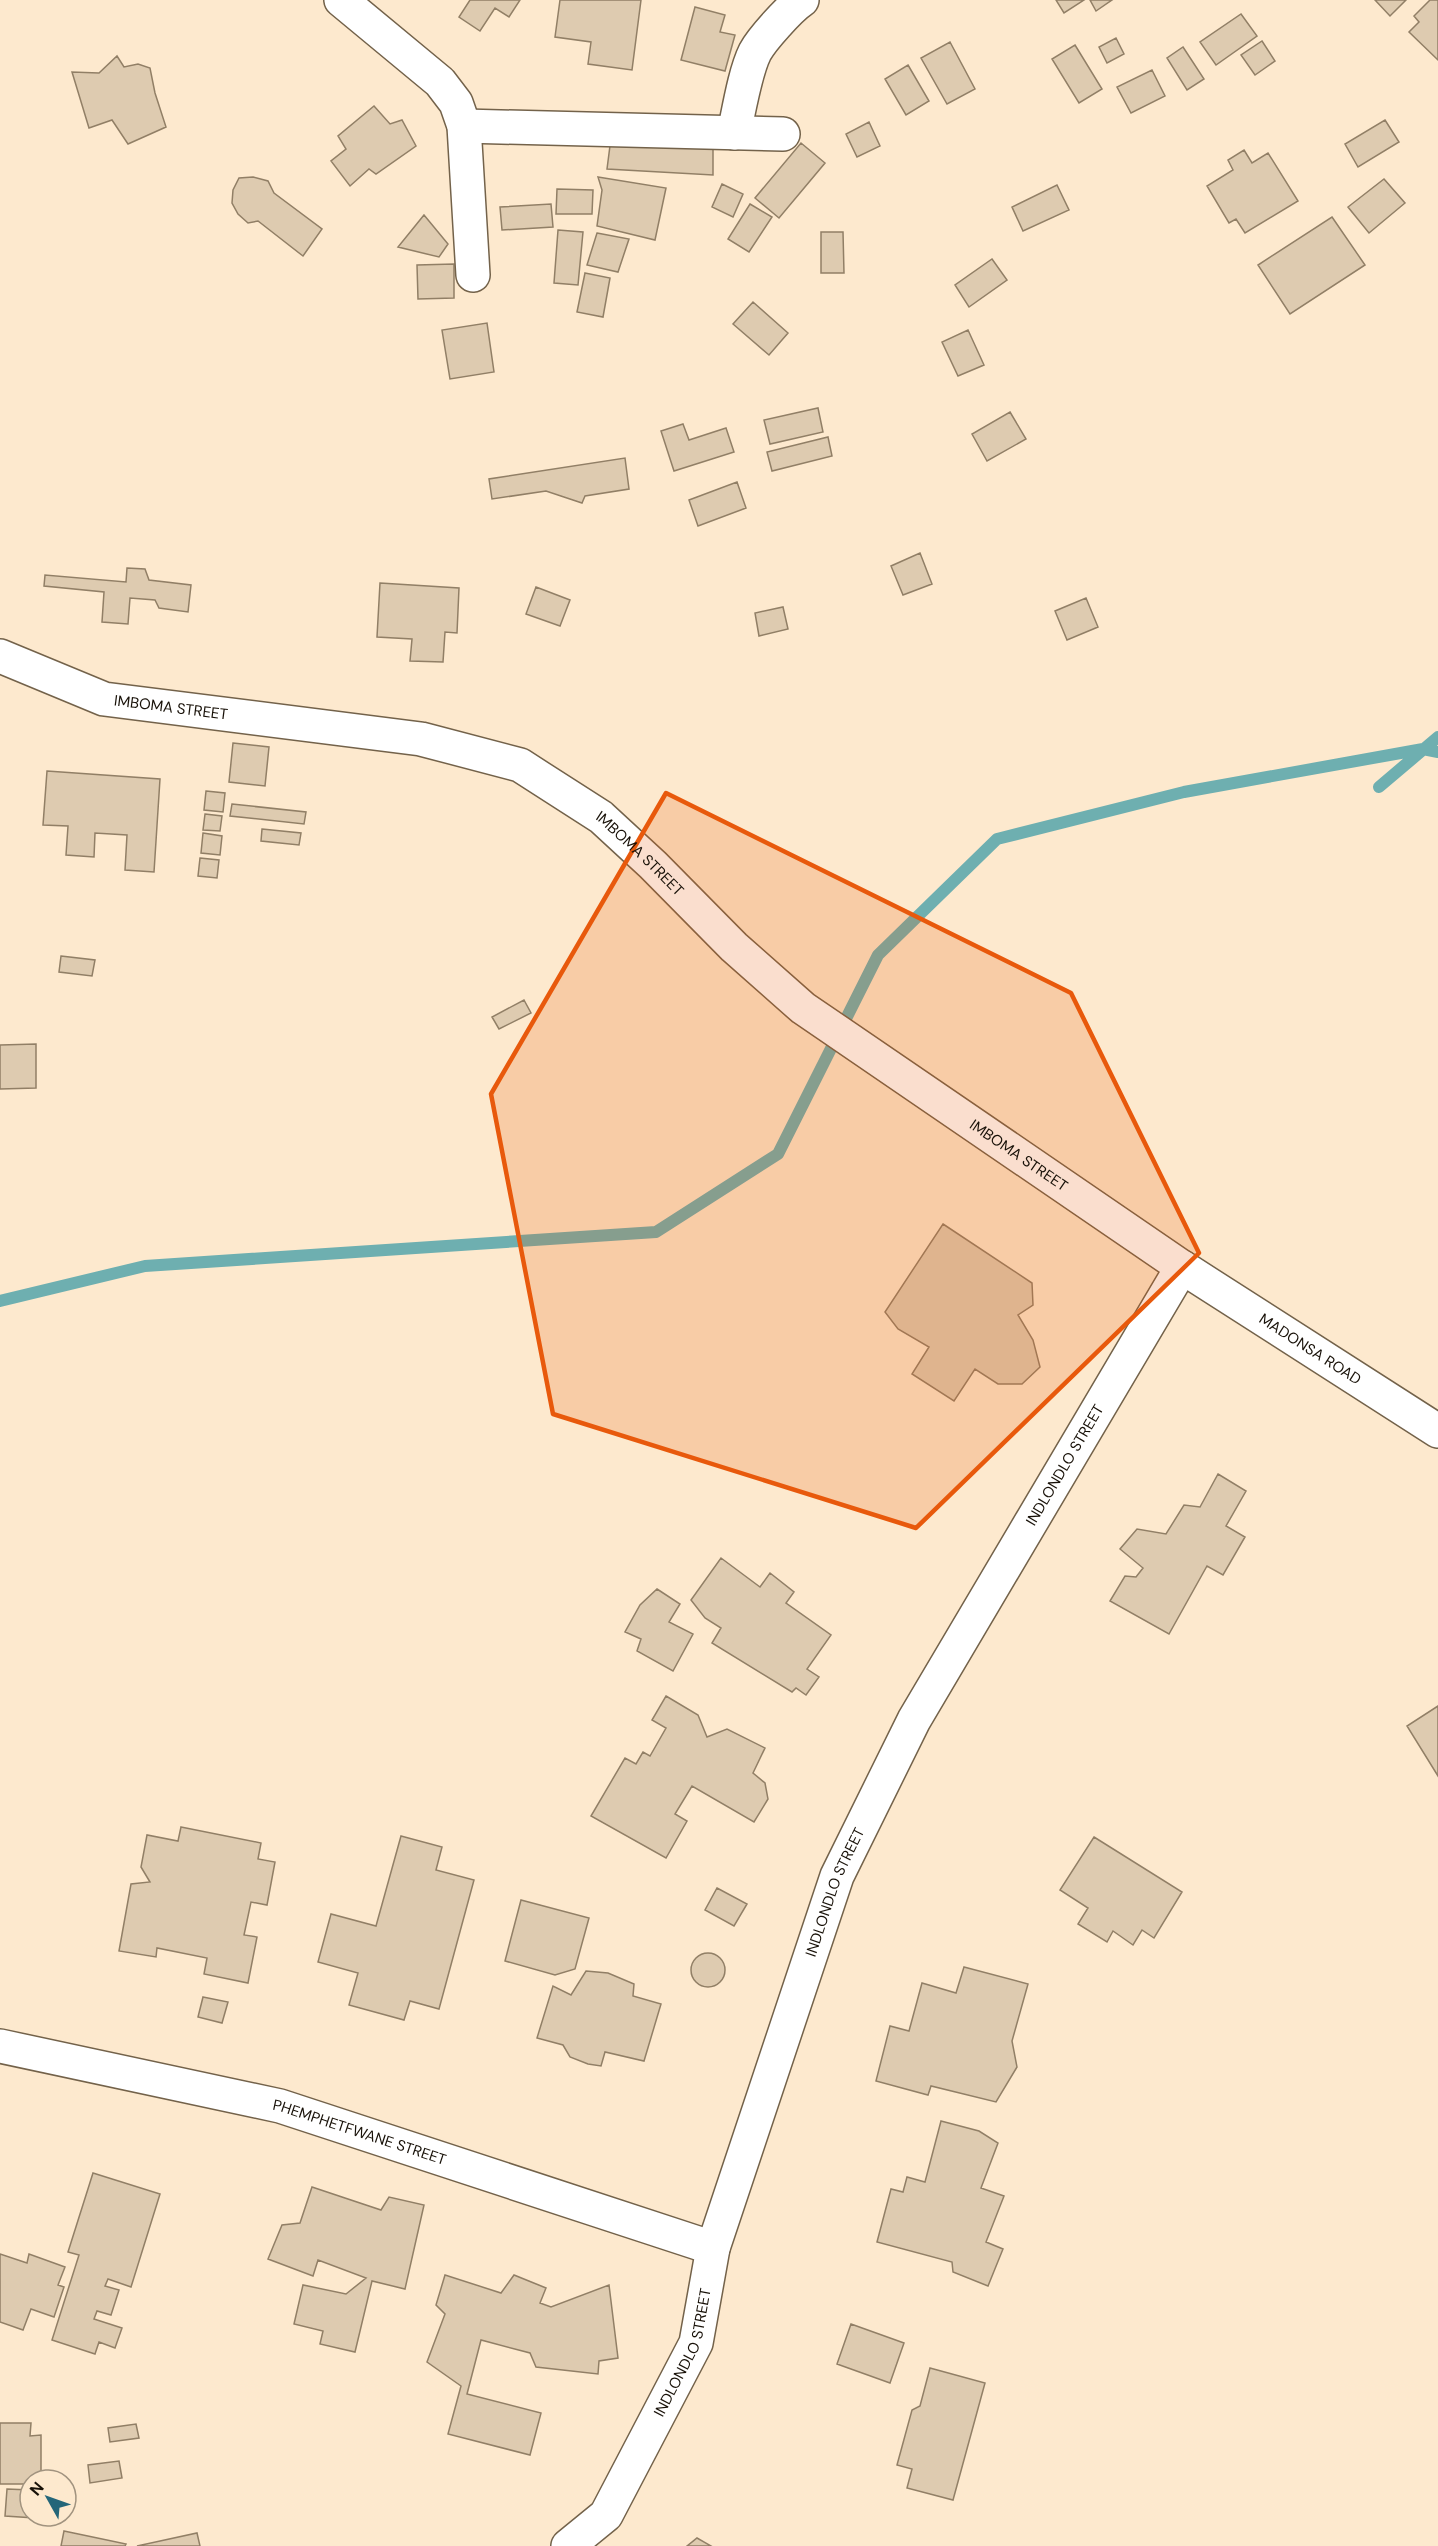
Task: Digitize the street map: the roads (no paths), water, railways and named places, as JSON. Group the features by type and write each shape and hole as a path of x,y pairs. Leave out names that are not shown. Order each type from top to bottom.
{"street":[{"path":"341,0 440,82 456,103 464,126 473,275"},
{"path":"734,133 755,52 793,6 802,0"},
{"path":"464,126 783,134"},
{"name":"IMBOMA STREET","path":"0,656 104,699 421,738 520,765 601,817 653,865 734,947 802,1008 1182,1267"},
{"name":"MADONSA ROAD","path":"1182,1267 1438,1431"},
{"name":"INDLONDLO STREET","path":"568,2546 606,2515 696,2343 713,2248 837,1876 914,1720 1182,1267"},
{"name":"PHEMPHETFWANE STREET","path":"0,2046 280,2106 713,2248"}],"waterway":[{"path":"1379,787 1438,737"},
{"path":"0,1301 145,1266 656,1232 778,1154 878,955 997,839 1184,792 1423,749 1438,752"}]}
